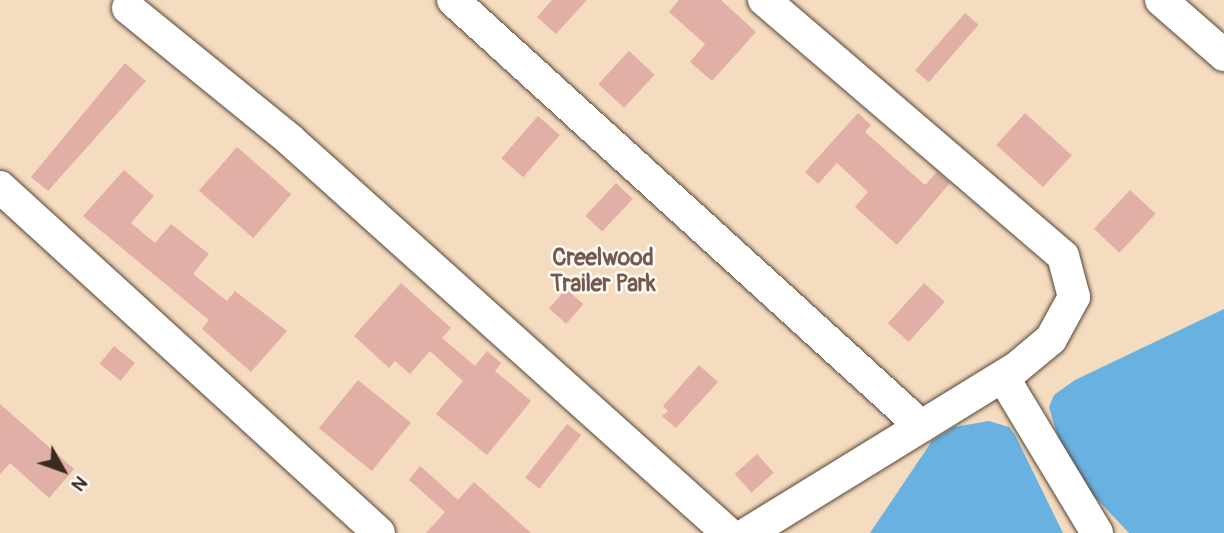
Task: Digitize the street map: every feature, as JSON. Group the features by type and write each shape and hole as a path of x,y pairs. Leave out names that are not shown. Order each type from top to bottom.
{"street":[{"path":"453,0 921,426"},
{"path":"748,533 1003,377 1051,339 1074,297 1063,256 764,0"},
{"path":"1161,0 1224,55"},
{"path":"128,8 289,139 729,533"},
{"path":"0,187 379,533"},
{"path":"1003,377 1097,533"}],"water":[{"path":"1224,309 1224,533 1129,533 1080,481 1064,457 1049,407 1054,395 1075,380"},
{"path":"989,421 1009,427 1015,435 1063,533 870,533 932,441 954,427"}],"building":[{"path":"552,0 587,0 556,34 537,17"},
{"path":"679,0 721,0 756,32 712,81 690,62 705,44 669,12"},
{"path":"965,13 979,25 929,82 915,70"},
{"path":"629,51 655,75 624,108 598,84"},
{"path":"125,63 146,81 48,191 31,177"},
{"path":"858,113 871,125 865,132 925,185 937,172 950,183 897,245 855,207 868,192 837,163 818,184 805,172"},
{"path":"1025,113 1072,155 1043,187 996,145"},
{"path":"538,116 560,135 523,177 501,158"},
{"path":"237,147 291,194 253,238 199,191"},
{"path":"124,170 154,196 131,223 155,243 171,224 209,254 193,274 227,301 235,291 287,331 251,372 202,329 209,320 83,216"},
{"path":"616,183 633,199 602,232 585,216"},
{"path":"1130,190 1156,214 1119,253 1094,229"},
{"path":"401,283 451,328 442,338 475,366 487,351 501,363 495,371 531,401 487,455 436,414 463,381 430,351 410,374 395,361 389,368 354,336"},
{"path":"924,283 945,302 909,342 888,323"},
{"path":"566,289 583,304 566,324 549,309"},
{"path":"114,346 135,363 121,381 100,364"},
{"path":"699,365 718,382 676,428 662,416 668,411 663,406"},
{"path":"358,380 411,423 372,471 319,428"},
{"path":"0,404 74,469 49,498 10,463 0,474"},
{"path":"567,424 581,435 539,489 525,478"},
{"path":"757,454 774,473 751,493 735,474"},
{"path":"420,466 458,500 474,482 531,533 426,533 445,512 409,480"}],"district":[{"name":"Creelwood Trailer Park","path":"603,271"}]}
